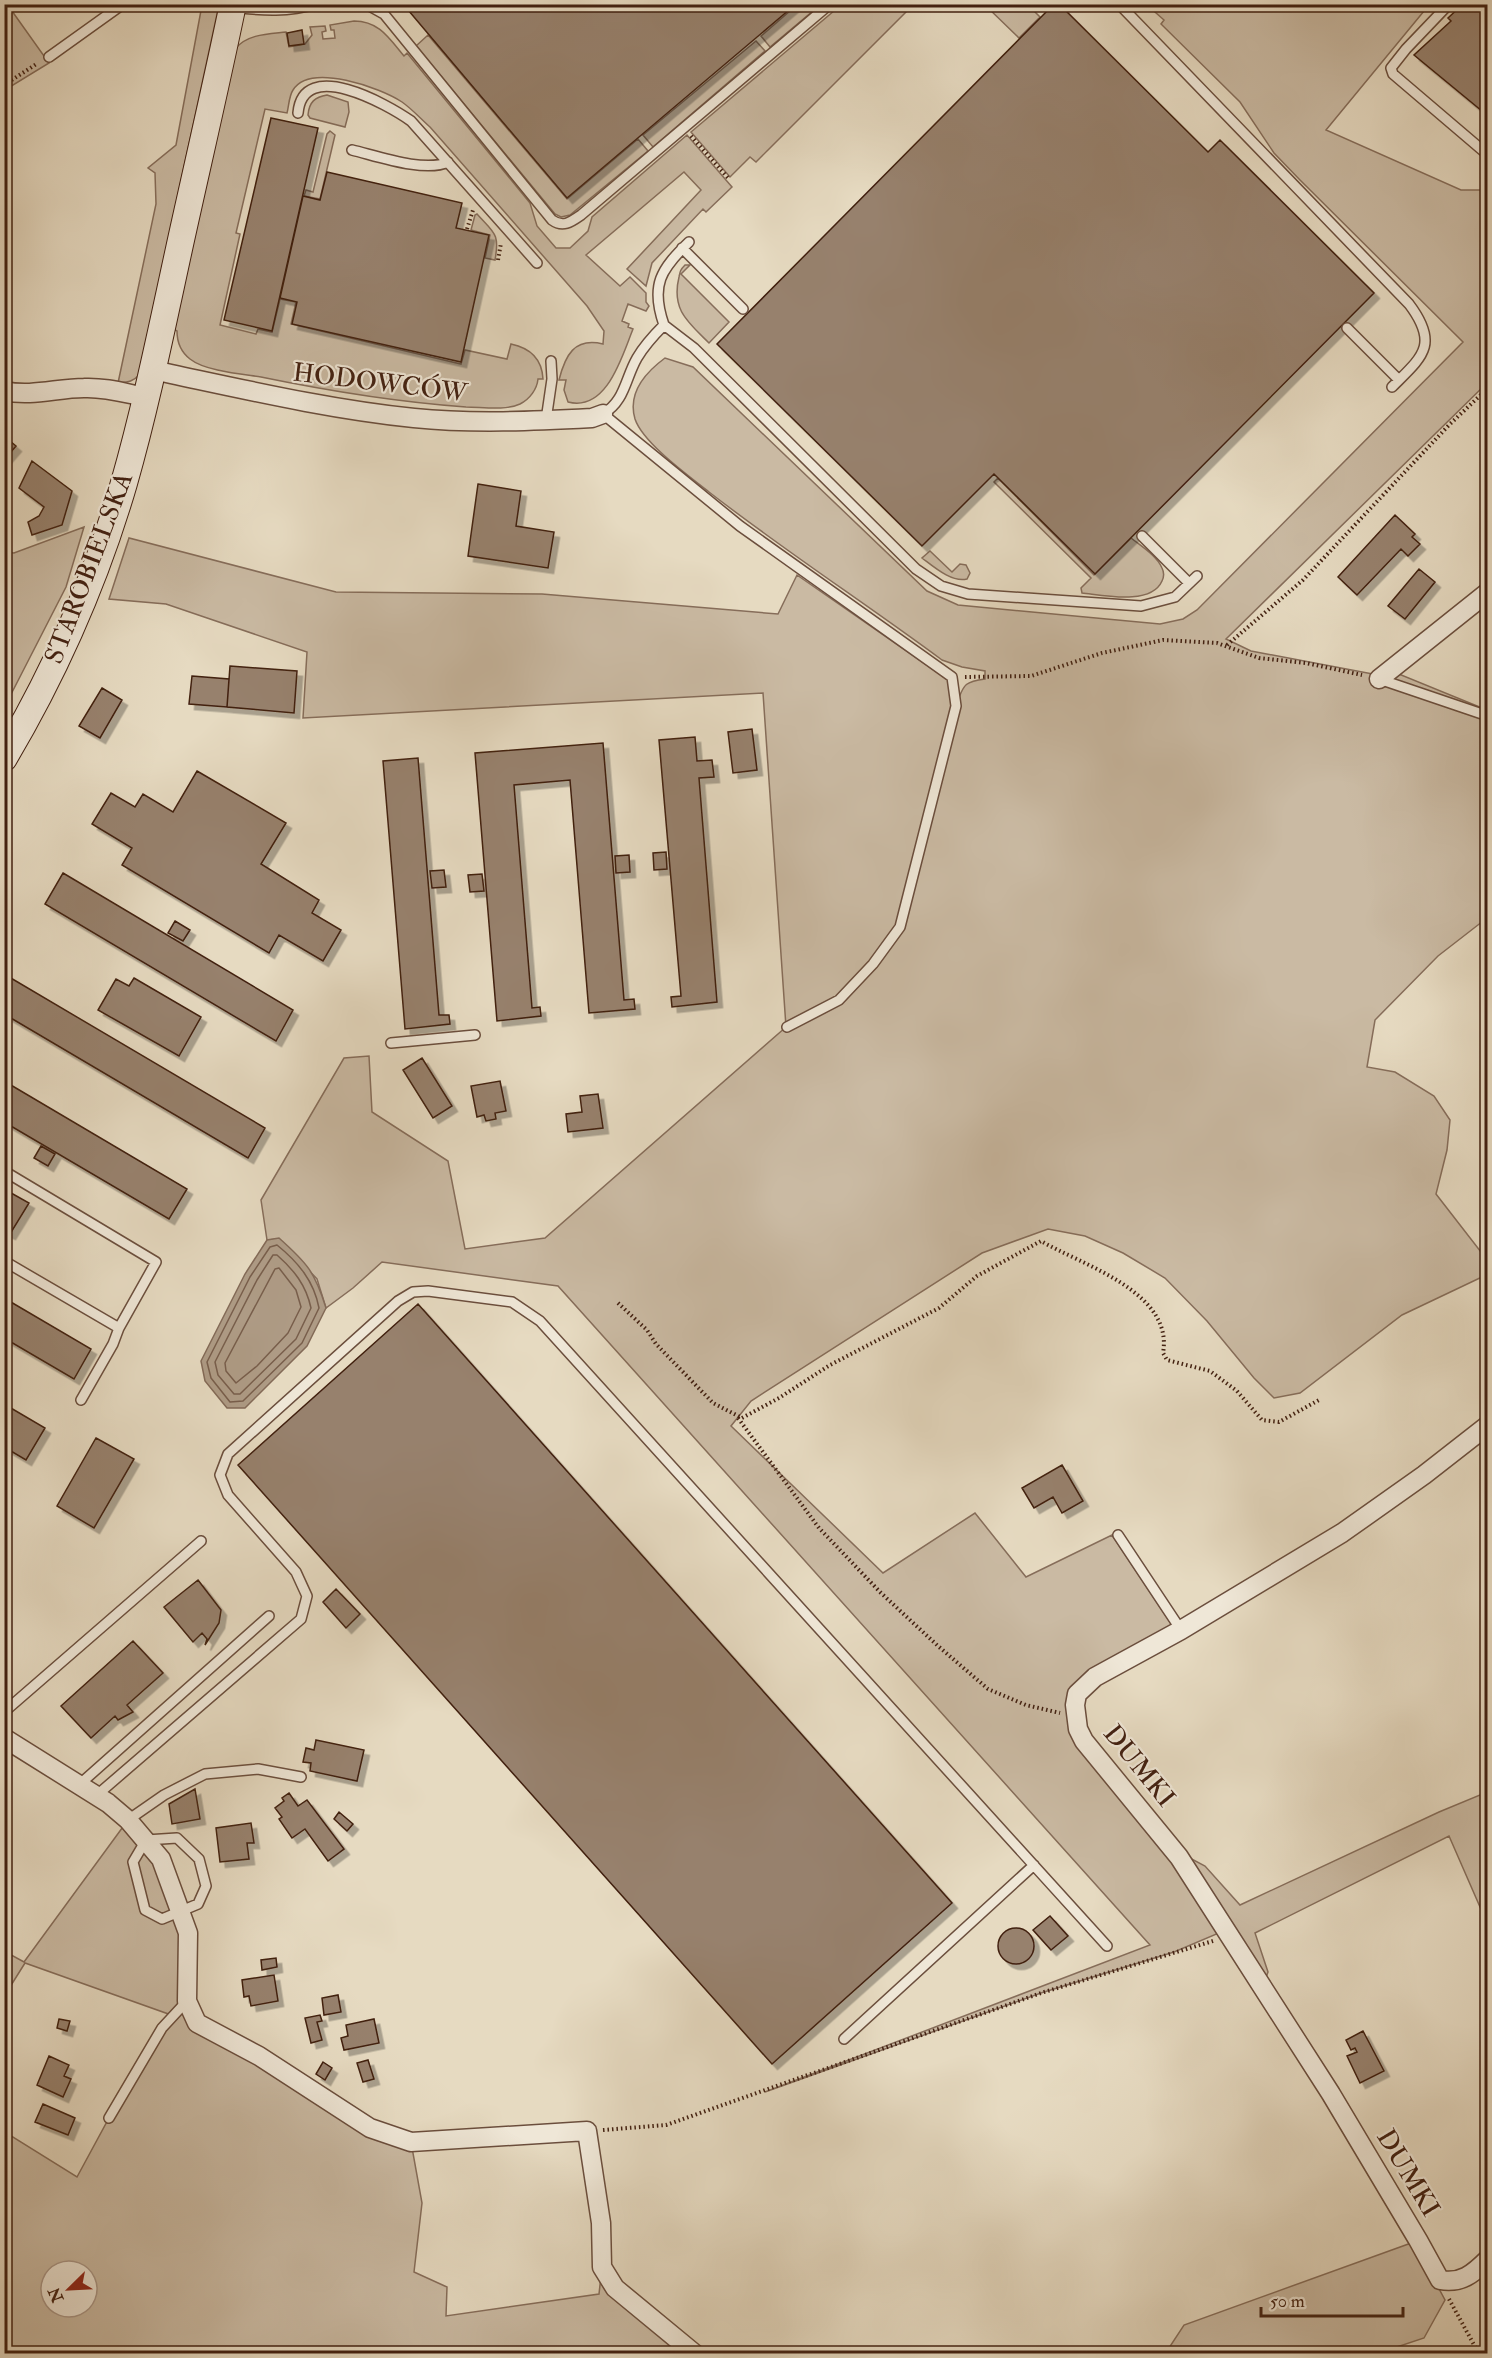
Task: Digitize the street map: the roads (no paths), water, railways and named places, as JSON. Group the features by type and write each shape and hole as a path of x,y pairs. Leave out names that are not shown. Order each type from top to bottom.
{"street":[{"name":"STAROBIELSKA","path":"4,758 53,665 91,578 123,484 152,370 233,6"},
{"name":"HODOWCÓW","path":"152,370 264,393 414,418 489,422 592,418 603,414"},
{"path":"4,391 28,394 86,387 145,397"},
{"path":"1379,678 1488,592"},
{"name":"DUMKI","path":"1488,1425 1386,1503 1181,1630 1095,1677 1077,1694 1075,1705 1078,1729 1084,1741 1179,1857 1331,2094 1440,2280 1456,2281 1467,2277 1488,2259"},
{"path":"4,1738 97,1795 128,1820 161,1859 188,1933 187,2001 197,2023 259,2056 370,2128 411,2142 587,2131 601,2223 602,2267 615,2288 695,2354"}],"lane":[{"path":"233,6 261,11 298,9 316,4"},
{"path":"366,4 384,14 545,211 559,224 566,224 581,215 830,4"},
{"path":"1119,4 1414,311 1425,332 1424,348 1419,360 1395,384 1347,328"},
{"path":"1449,4 1391,68 1393,74 1488,155"},
{"path":"49,57 118,6"},
{"path":"298,113 299,102 308,92 327,86 346,89 379,100 411,121 537,263"},
{"path":"352,150 423,166 441,165 448,162"},
{"path":"743,309 686,245 666,264 660,280 659,310 664,325 694,348 916,569 941,586 968,594 1141,606 1175,597 1197,576"},
{"path":"664,325 637,359 621,398 613,408 603,414 740,526 952,677 956,706 900,927 873,964 839,1000 787,1027"},
{"path":"546,420 552,379 551,362"},
{"path":"1142,536 1189,583"},
{"path":"1379,678 1488,716"},
{"path":"391,1043 475,1035"},
{"path":"4,1171 156,1262 81,1400"},
{"path":"4,1261 119,1328"},
{"path":"97,1795 301,1619 307,1596 296,1572 228,1495 220,1475 228,1454 398,1301 413,1292 428,1290 512,1302 540,1321 1107,1946"},
{"path":"1118,1535 1181,1630"},
{"path":"4,1712 201,1541"},
{"path":"80,1784 269,1616"},
{"path":"128,1820 164,1795 205,1774 258,1769 301,1777"},
{"path":"177,1838 199,1859 206,1887 198,1904 162,1919 145,1910 132,1862 146,1840 177,1838"},
{"path":"844,2039 1034,1865"},
{"path":"110,2118 162,2028 187,2001"}],"water":[{"path":"279,1238 297,1254 309,1269 318,1285 326,1308 307,1346 245,1408 227,1408 205,1381 201,1361 245,1274 267,1240"}]}
